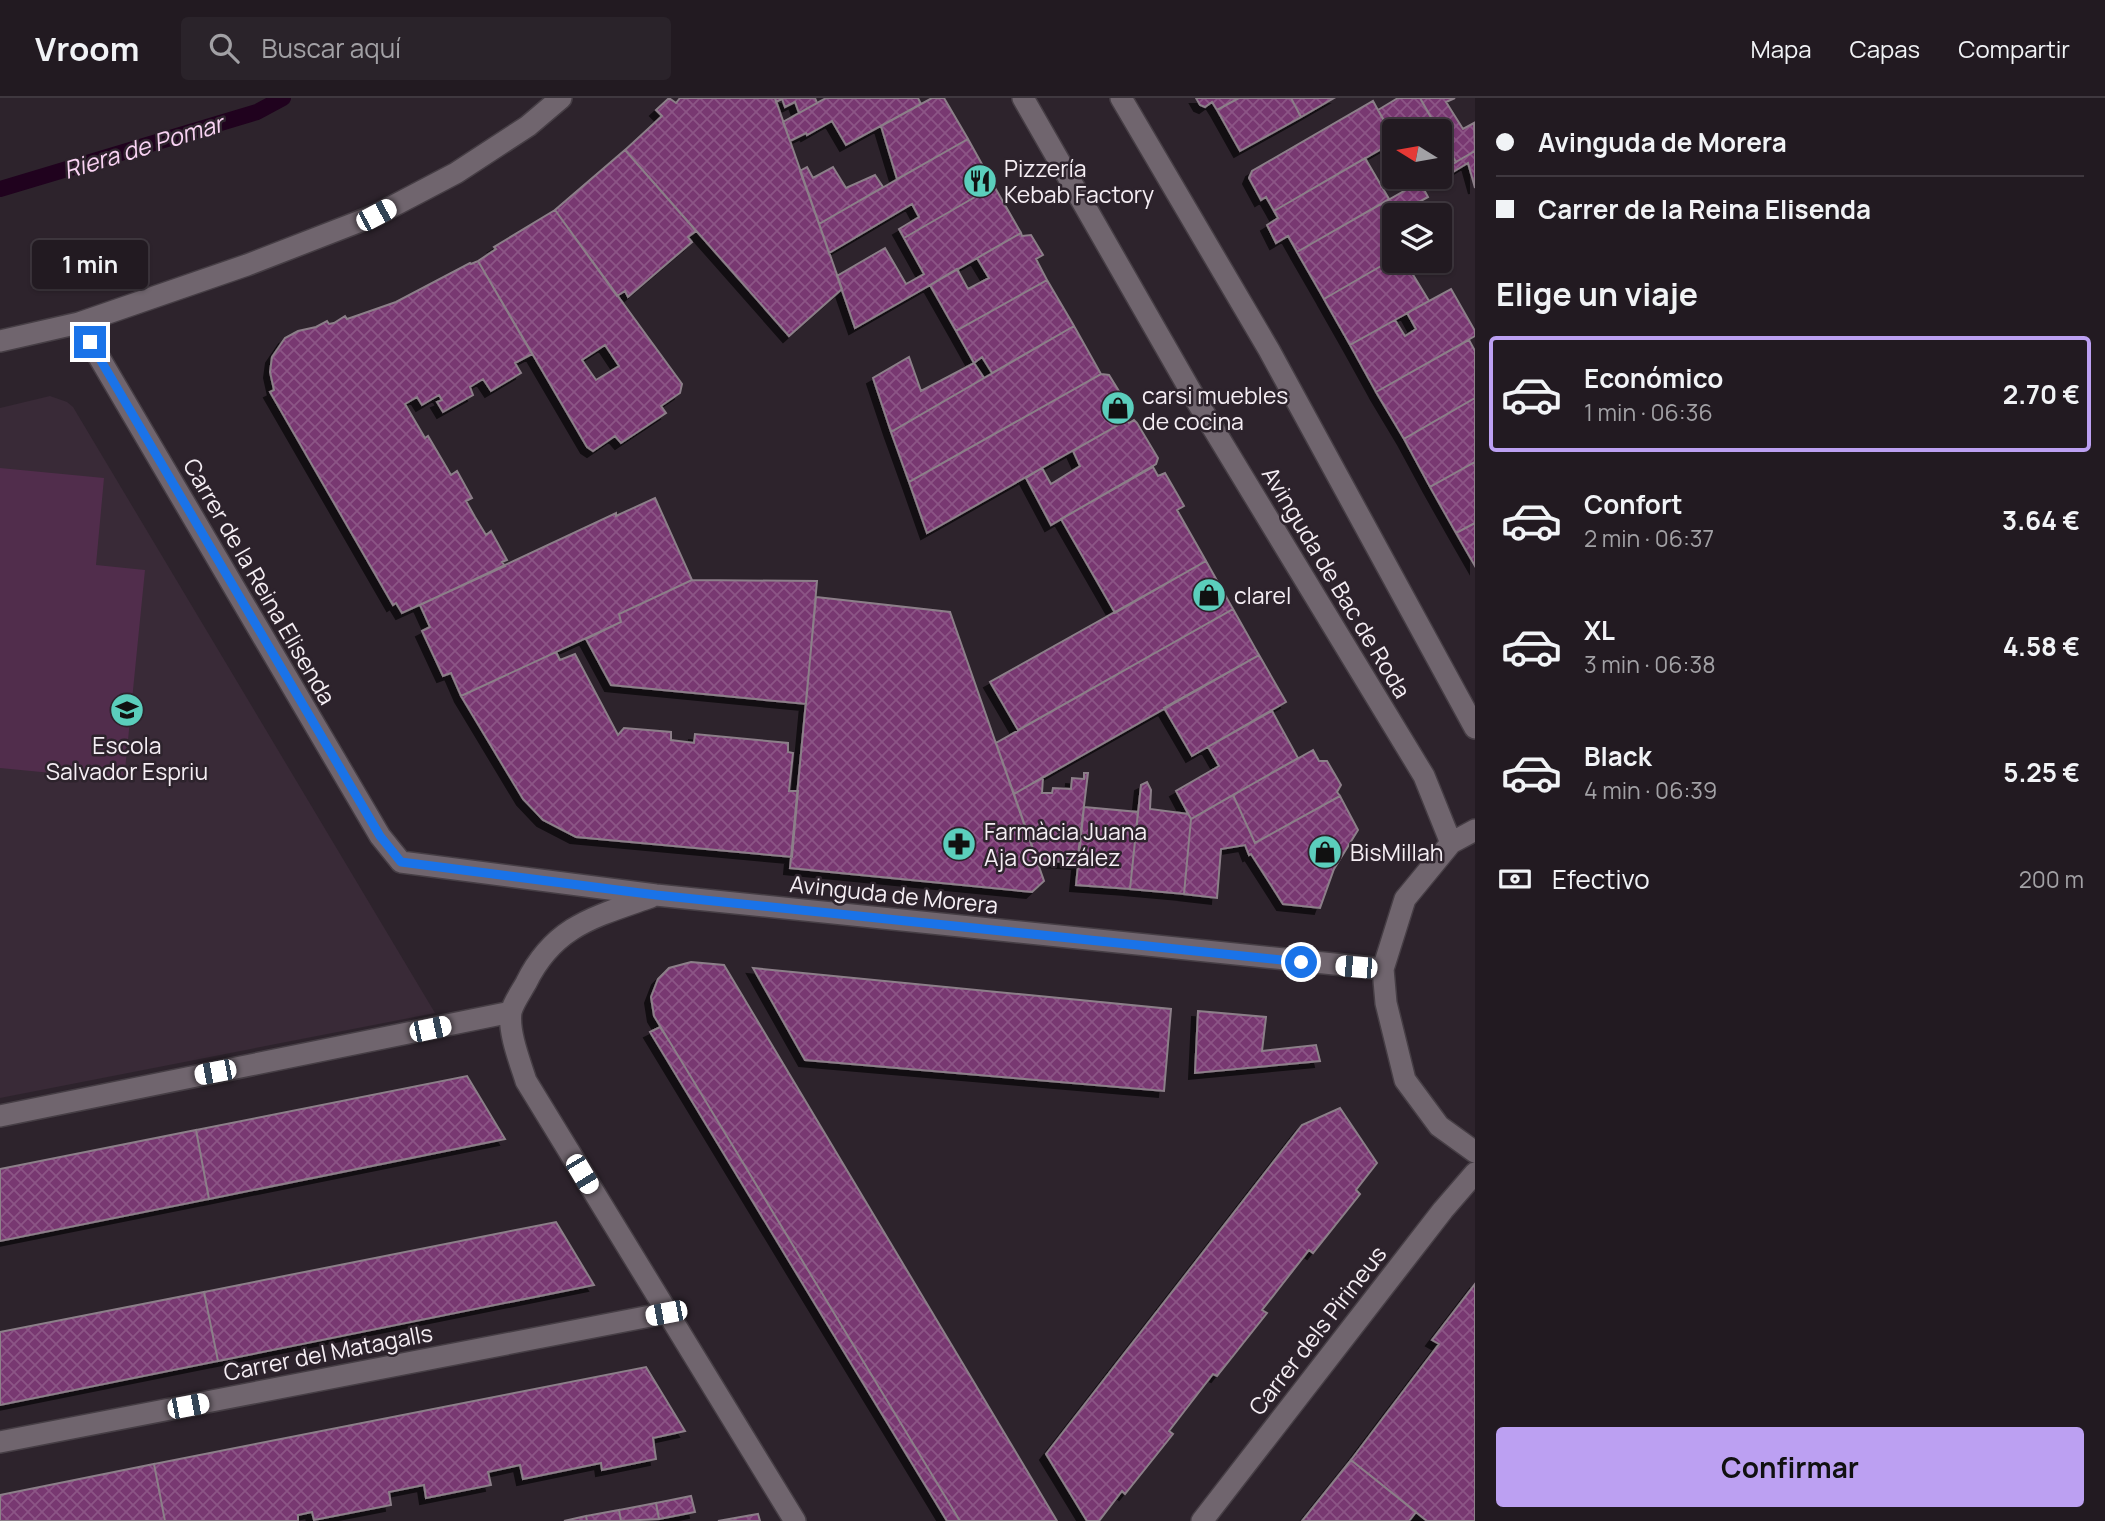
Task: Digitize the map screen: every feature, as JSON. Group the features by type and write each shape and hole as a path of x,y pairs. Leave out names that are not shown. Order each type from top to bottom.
{"street":[{"path":"0,341 79,323 247,265 376,215 456,173 528,126 561,98"},
{"name":"Avinguda de Bac de Roda","path":"1023,98 1193,395 1424,776 1451,843"},
{"name":"Avinguda de Bac de Roda","path":"1121,98 1269,351 1475,728"},
{"name":"Carrer de la Reina Elisenda","path":"79,323 380,836 401,862"},
{"path":"1475,830 1451,843 1405,899 1383,969 1386,1003 1405,1080 1439,1126 1475,1152"},
{"name":"Avinguda de Morera","path":"401,862 656,895 1383,969"},
{"path":"656,895 596,917 558,937 534,966 511,1012 514,1041 526,1081 795,1521"},
{"path":"0,1116 511,1012"},
{"name":"Carrer dels Pirineus","path":"1202,1521 1443,1210 1475,1173"},
{"name":"Carrer del Matagalls","path":"0,1442 666,1313"}],"shaded area":[{"name":"Escola Salvador Espriu","path":"50,396 73,407 435,1013 0,1098 0,408"},
{"path":"0,468 104,478 96,565 145,570 124,780 0,768"}],"building":[{"path":"669,98 676,103 680,98 775,98 842,289 789,336 625,150 662,116 656,110"},
{"path":"775,98 815,98 817,103 799,113 795,102 785,107 782,99 776,102"},
{"path":"826,98 918,98 921,104 846,145 832,121 790,141 783,122"},
{"path":"932,98 944,98 968,139 897,179 881,126"},
{"path":"1196,98 1239,98 1217,110 1212,102 1205,107 1200,105"},
{"path":"1239,98 1291,98 1301,117 1240,151 1217,110"},
{"path":"1291,98 1334,98 1301,117"},
{"path":"1398,98 1420,98 1432,119 1383,119 1378,110"},
{"path":"1420,98 1455,98 1446,102 1463,129 1474,123 1475,151 1456,162 1452,155 1452,119 1432,119"},
{"path":"1373,101 1383,119 1382,149 1274,211 1266,197 1261,200 1249,178 1252,171"},
{"path":"968,139 994,186 904,238 899,229 919,217 912,204 829,253 819,224"},
{"path":"625,150 696,231 688,237 692,242 628,297 625,291 617,296 555,210"},
{"path":"1475,151 1475,188 1468,163 1453,172 1452,164"},
{"path":"1365,158 1389,199 1297,252 1288,236 1276,243 1267,225 1278,218 1274,211"},
{"path":"807,167 813,178 833,167 846,188 875,175 883,187 819,224 800,171"},
{"path":"994,186 1021,233 855,328 837,276 885,248 906,284 924,274 904,238"},
{"path":"1408,189 1424,189 1428,197 1417,203 1383,203"},
{"path":"1382,204 1382,266 1324,299 1297,252"},
{"path":"555,210 682,384 680,393 661,406 666,413 621,443 615,436 593,451 587,447 478,261 496,249 494,247","holes":["605,345 619,366 596,380 582,360"]},
{"path":"1021,233 1022,236 1031,235 1043,255 1036,259 1047,280 956,331 930,285 957,269 968,289 989,278 977,258"},
{"path":"478,261 532,354 515,363 521,373 491,391 483,379 470,387 473,395 443,412 437,402 442,400 439,395 422,405 417,397 405,404 451,475 457,471 472,498 466,501 486,535 491,531 507,560 502,562 505,566 402,613 396,603 393,605 270,392 274,390 270,372 272,357 285,338 298,331 327,321 329,324 334,323 345,316 347,319 396,302"},
{"path":"1382,266 1382,273 1412,273 1429,301 1350,345 1324,299"},
{"path":"1047,280 1074,326 992,373 982,357 974,363 956,331"},
{"path":"1451,289 1475,331 1475,336 1376,392 1350,345 1395,320 1405,336 1416,329 1407,313"},
{"path":"1074,326 1101,374 909,482 891,432"},
{"path":"1469,340 1475,351 1475,398 1404,439 1376,392"},
{"path":"909,357 921,391 974,363 984,378 891,432 873,378"},
{"path":"1101,374 1109,375 1130,409 1125,417 1127,420 927,533 909,482"},
{"path":"1475,398 1475,462 1430,487 1404,439"},
{"path":"1127,420 1129,423 1134,420 1137,423 1158,458 1156,464 1051,525 1026,478 1042,468 1051,484 1080,466 1073,451"},
{"path":"1475,462 1475,523 1456,533 1430,487"},
{"path":"1153,467 1158,476 1165,473 1184,506 1177,510 1206,561 1115,613 1061,519"},
{"path":"655,498 692,580 619,614 621,622 461,696 451,673 443,676 422,631 430,627 420,605 616,513 616,516"},
{"path":"1475,523 1475,566 1456,533"},
{"path":"1206,561 1233,609 1018,730 990,682"},
{"path":"692,580 817,581 806,704 611,685 586,639 621,622 619,614"},
{"path":"816,597 950,612 1044,881 1032,892 790,868"},
{"path":"1233,609 1259,655 1014,794 996,743"},
{"path":"556,652 560,660 575,654 618,735 624,728 671,732 671,740 694,743 695,734 788,743 788,752 793,753 789,791 798,791 792,857 576,837 543,820 523,799 461,696"},
{"path":"1259,655 1286,702 1192,756 1164,708"},
{"path":"1272,711 1298,758 1191,819 1176,791 1219,766 1208,747"},
{"path":"1313,750 1319,761 1327,761 1341,785 1337,792 1340,796 1255,843 1233,795"},
{"path":"1084,773 1088,773 1077,863 1037,860 1014,794 1043,777 1042,793 1052,793 1053,788 1071,789 1072,778 1084,779"},
{"path":"1147,782 1151,790 1150,809 1188,814 1191,819 1184,894 1130,889 1141,785"},
{"path":"1233,795 1255,843 1340,796 1358,830 1334,869 1320,908 1283,904 1245,845 1221,849 1217,898 1184,894 1191,819"},
{"path":"1084,807 1138,812 1130,889 1076,885"},
{"path":"691,962 724,965 1057,1521 960,1521 654,1016 651,997 658,979 669,968"},
{"path":"753,968 1171,1009 1164,1091 805,1060"},
{"path":"1198,1011 1266,1017 1262,1051 1316,1045 1320,1061 1195,1073"},
{"path":"660,1027 960,1521 947,1521 835,1337 650,1032"},
{"path":"467,1076 505,1139 209,1199 196,1130"},
{"path":"1340,1108 1377,1163 1356,1190 1360,1194 1313,1253 1309,1250 1262,1310 1267,1313 1217,1376 1213,1374 1169,1431 1173,1434 1125,1494 1122,1491 1099,1521 1087,1521 1046,1454 1302,1125"},
{"path":"196,1130 209,1199 0,1241 0,1169"},
{"path":"556,1222 594,1285 218,1361 204,1292"},
{"path":"1475,1284 1475,1521 1427,1521 1351,1460 1439,1344 1432,1340"},
{"path":"204,1292 218,1361 0,1405 0,1332"},
{"path":"646,1367 685,1431 653,1438 656,1459 602,1470 601,1463 523,1479 520,1465 488,1472 491,1485 426,1498 424,1485 389,1492 391,1505 314,1520 312,1512 298,1515 298,1521 165,1521 154,1464"},
{"path":"1351,1460 1416,1512 1409,1521 1302,1521"},
{"path":"154,1464 165,1521 0,1521 0,1495"},
{"path":"691,1496 695,1512 659,1519 656,1503"},
{"path":"656,1503 659,1519 621,1521 619,1510"},
{"path":"619,1510 621,1521 587,1521 586,1516"},
{"path":"758,1514 760,1521 718,1521"},
{"path":"586,1516 587,1521 564,1521"}],"waterway":[{"name":"Riera de Pomar","path":"0,189 257,112 283,98"}],"place":[{"name":"Pizzería Kebab Factory","path":"980,181"},
{"name":"carsi muebles de cocina","path":"1118,408"},
{"name":"clarel","path":"1209,595"},
{"name":"Escola Salvador Espriu","path":"127,710"},
{"name":"Farmàcia Juana Aja González","path":"959,844"},
{"name":"BisMillah","path":"1325,852"}],"route":[{"path":"90,342 380,836 401,862 656,895 1301,962"}]}
